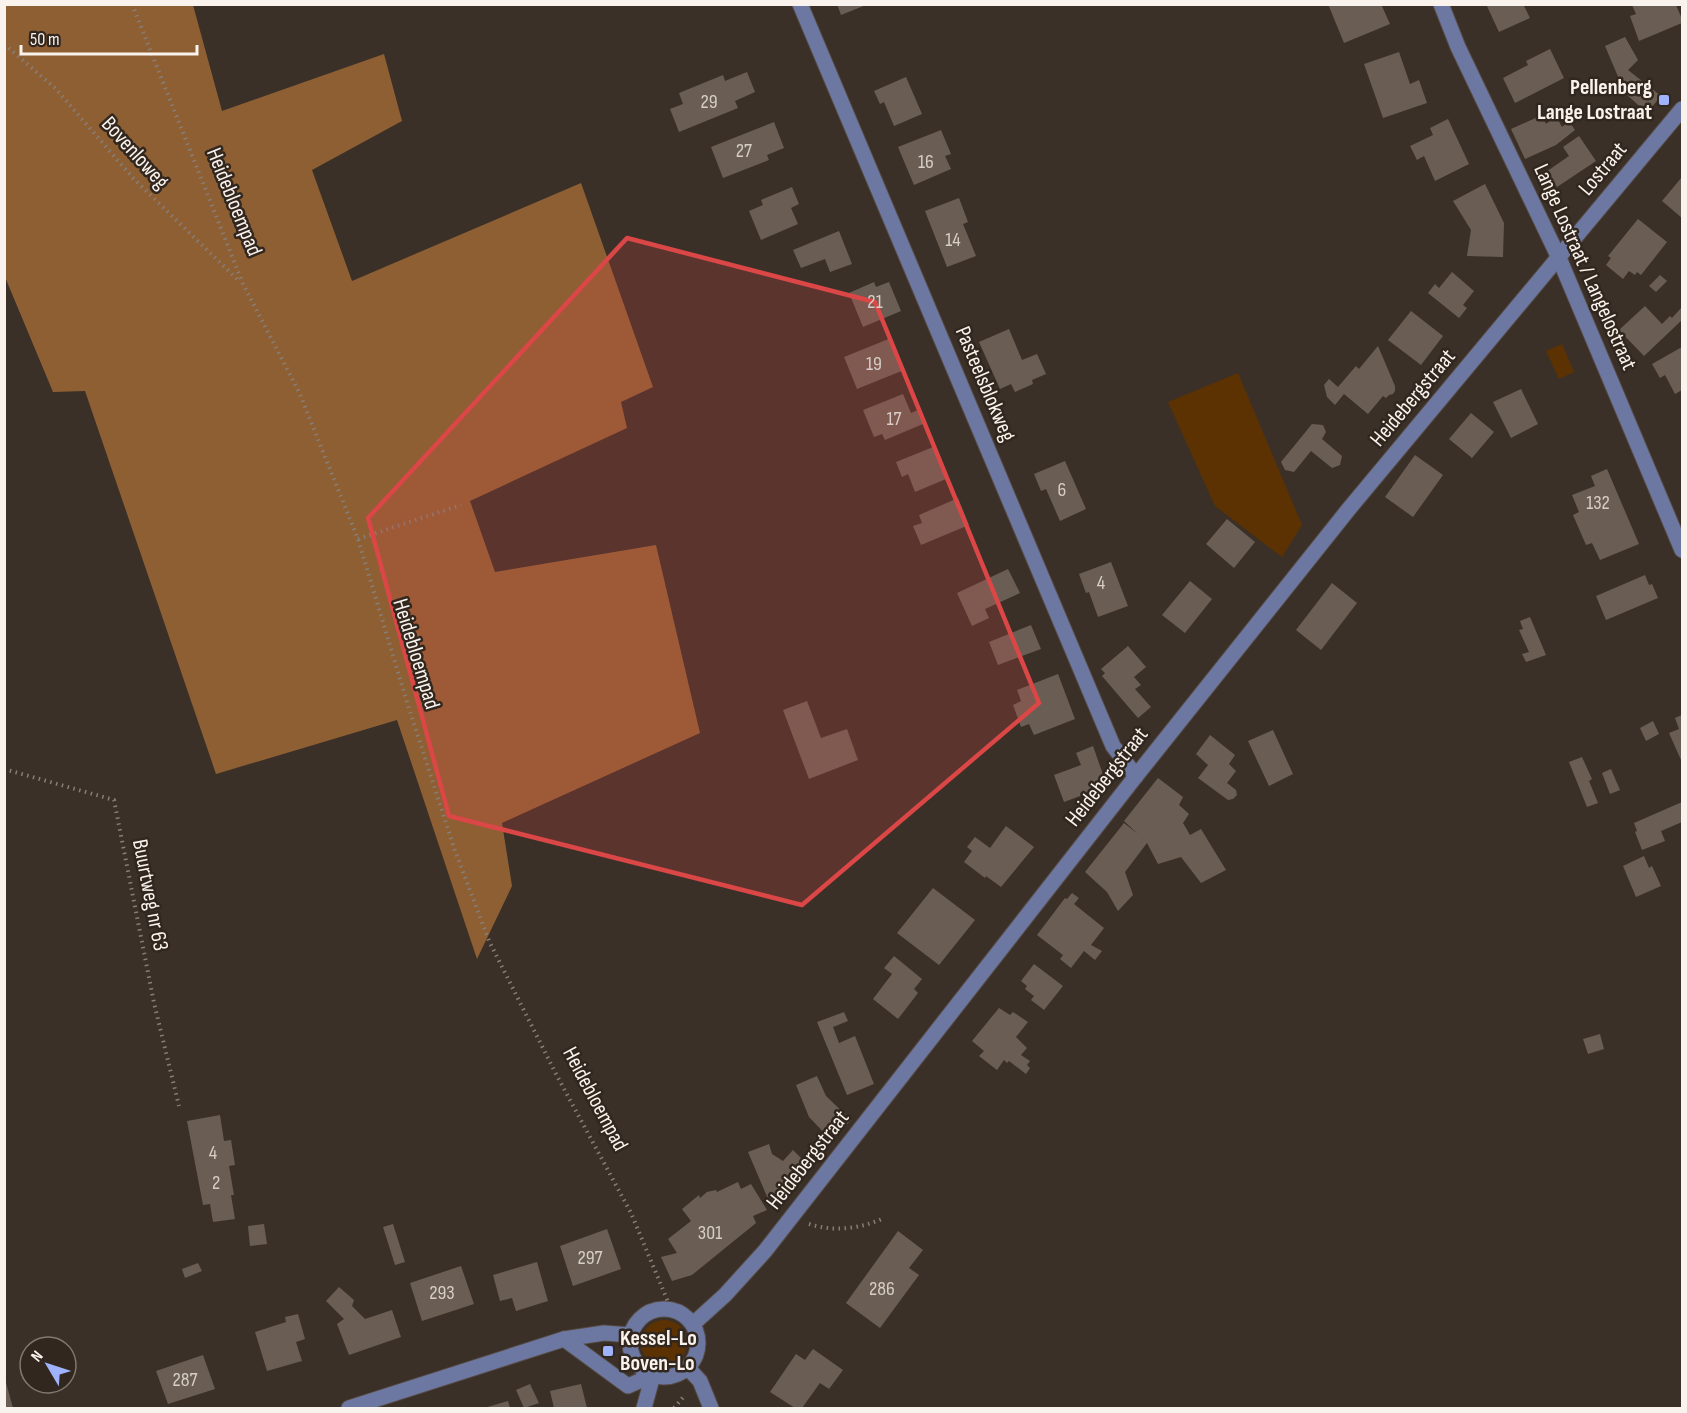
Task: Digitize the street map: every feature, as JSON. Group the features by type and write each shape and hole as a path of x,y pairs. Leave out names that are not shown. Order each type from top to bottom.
{"street":[{"name":"Pasteelsblokweg","path":"800,4 1113,747 1136,776"},
{"name":"Lange Lostraat / Langelostraat","path":"1441,4 1458,47 1559,258 1683,550"},
{"name":"Lostraat","path":"1559,258 1683,109"},
{"name":"Heidebergstraat","path":"693,1324 735,1285 765,1251 1136,776 1348,510 1559,258"},
{"path":"660,1309 679,1312 693,1324 698,1335 698,1347 695,1359 688,1368 680,1373 662,1377 643,1370 635,1361 631,1350 631,1335 640,1319 649,1313 660,1309"},
{"path":"350,1408 564,1339 598,1334 631,1335"},
{"path":"564,1339 628,1386 653,1375"},
{"path":"688,1368 700,1381 711,1408"},
{"path":"644,1408 653,1375"}],"path":[{"name":"Heidebloempad","path":"132,4 243,284 299,392 358,539 447,825 489,940 556,1074 631,1213 671,1310"},
{"name":"Bovenloweg","path":"4,44 56,88 132,178 243,284"},
{"path":"358,539 461,505"},
{"name":"Buurtweg nr 63","path":"4,769 114,800 154,1003 179,1107"},
{"path":"792,1216 817,1227 830,1229 857,1227 882,1219"}],"highlighted area":[{"path":"627,238 875,302 1039,703 802,905 449,816 368,518"}],"shaded area":[{"path":"4,5 193,5 222,111 384,54 402,121 312,170 352,281 581,183 653,387 621,402 627,428 470,501 495,572 656,545 700,733 502,823 512,886 477,959 397,720 216,774 85,391 53,392 5,277"},
{"path":"1562,344 1574,372 1559,379 1546,351"},
{"path":"1238,373 1302,525 1282,557 1215,506 1168,402"},
{"path":"664,1320 673,1321 680,1327 686,1334 686,1352 680,1359 673,1365 664,1366 655,1365 648,1359 642,1352 641,1343 642,1334 648,1327 655,1321"}],"building":[{"path":"837,4 866,4 866,5 841,15"},
{"path":"1328,4 1381,4 1390,24 1344,43"},
{"path":"1486,4 1523,4 1530,18 1499,32"},
{"path":"1632,5 1676,5 1682,23 1639,41 1630,16 1636,14"},
{"path":"1625,37 1638,60 1628,70 1661,96 1647,113 1625,93 1605,46"},
{"path":"1550,49 1564,78 1515,103 1503,78 1528,65 1526,61"},
{"path":"1399,52 1410,84 1419,80 1427,103 1383,118 1364,64"},
{"path":"747,72 755,92 735,101 738,108 679,132 670,109 683,104 679,93 723,75 725,81"},
{"path":"906,77 922,114 894,126 884,102 880,104 874,91"},
{"path":"1542,115 1546,124 1556,116 1562,127 1569,121 1575,130 1556,145 1525,159 1511,129"},
{"path":"1448,119 1469,164 1435,181 1424,156 1417,160 1410,146 1433,135 1430,128"},
{"path":"774,122 784,148 767,155 769,160 723,178 711,147"},
{"path":"941,130 951,154 945,156 951,169 914,185 898,147"},
{"path":"1579,136 1596,161 1557,187 1546,172 1569,156 1563,147"},
{"path":"1682,177 1682,218 1662,201"},
{"path":"1485,184 1504,223 1503,257 1467,256 1471,230 1453,201"},
{"path":"792,187 799,204 791,208 798,224 761,240 749,211 763,205 761,200"},
{"path":"959,198 968,222 963,224 976,256 947,267 925,211"},
{"path":"1638,219 1667,242 1641,275 1637,272 1635,275 1629,271 1623,279 1606,265 1611,258 1608,256"},
{"path":"839,231 852,264 830,272 825,259 801,268 793,250"},
{"path":"1452,272 1474,291 1463,305 1467,308 1459,318 1428,293 1435,284 1439,288"},
{"path":"1660,275 1667,281 1656,292 1649,286"},
{"path":"874,282 876,287 889,282 901,311 863,327 849,293"},
{"path":"1645,306 1662,324 1670,316 1672,318 1682,307 1682,320 1644,356 1619,330"},
{"path":"1411,311 1443,336 1421,365 1388,340"},
{"path":"1009,329 1022,360 1037,354 1046,374 1032,380 1033,384 1015,392 1011,384 1000,389 979,342"},
{"path":"891,338 904,370 857,389 844,357"},
{"path":"1378,346 1395,386 1393,394 1386,398 1383,396 1368,414 1344,394 1335,405 1327,397 1324,385 1329,379 1338,387 1356,366 1359,369"},
{"path":"1682,347 1682,390 1675,394 1665,375 1660,378 1652,364"},
{"path":"1521,389 1538,424 1511,438 1493,402"},
{"path":"903,394 911,413 918,410 923,424 885,440 882,434 874,437 863,410"},
{"path":"1471,413 1494,432 1472,458 1449,439"},
{"path":"1312,424 1323,425 1326,432 1322,439 1342,456 1340,465 1332,468 1311,451 1294,472 1285,470 1281,462"},
{"path":"933,447 946,479 915,492 908,474 902,477 896,462"},
{"path":"1415,455 1443,475 1413,517 1385,497"},
{"path":"1065,461 1086,509 1060,521 1046,489 1041,491 1034,474"},
{"path":"1607,469 1639,544 1600,560 1592,543 1586,545 1573,515 1579,512 1572,495 1595,486 1591,476"},
{"path":"958,498 969,525 921,545 913,526 922,523 919,515"},
{"path":"1227,519 1255,542 1234,568 1206,544"},
{"path":"1111,562 1128,606 1098,617 1089,592 1086,593 1079,574"},
{"path":"1008,569 1020,593 985,609 989,618 972,626 957,593"},
{"path":"1645,575 1658,598 1606,620 1596,596"},
{"path":"1190,581 1212,599 1185,633 1162,615"},
{"path":"1332,583 1357,603 1321,650 1296,630"},
{"path":"1530,617 1546,655 1526,662 1522,654 1529,652 1519,630 1523,629 1520,621"},
{"path":"1031,625 1041,649 998,665 989,642"},
{"path":"1128,646 1146,667 1134,677 1141,685 1135,689 1151,707 1138,718 1102,676 1105,673 1101,669"},
{"path":"1058,674 1075,719 1034,735 1029,724 1021,727 1013,705 1021,701 1017,690"},
{"path":"807,701 821,738 847,729 858,760 809,779 783,710"},
{"path":"1682,715 1681,760 1669,733 1679,729 1675,718"},
{"path":"1653,721 1659,734 1646,741 1640,728"},
{"path":"1273,730 1293,774 1269,786 1248,741"},
{"path":"1210,735 1235,755 1229,764 1236,771 1227,783 1236,790 1237,795 1233,799 1228,800 1198,778 1208,765 1196,754"},
{"path":"1093,746 1107,786 1064,802 1054,775 1081,765 1076,753"},
{"path":"1582,757 1592,779 1589,781 1598,803 1587,807 1569,762"},
{"path":"1611,769 1620,790 1610,794 1602,773"},
{"path":"1158,778 1183,797 1179,805 1189,814 1183,823 1190,835 1201,829 1226,870 1201,883 1181,857 1158,864 1147,843 1125,872 1133,895 1118,911 1107,892 1085,872 1124,823 1138,834 1124,821"},
{"path":"1682,802 1682,822 1661,831 1665,841 1642,850 1634,823"},
{"path":"1006,826 1034,847 1001,887 964,862 972,851 967,847 975,837 990,848"},
{"path":"1644,856 1649,868 1652,866 1661,886 1636,897 1623,866"},
{"path":"933,888 975,920 939,965 897,933"},
{"path":"1072,893 1079,898 1074,904 1104,928 1091,945 1102,951 1095,960 1084,951 1071,968 1060,959 1063,955 1037,935 1065,898 1067,899"},
{"path":"894,956 922,979 914,989 918,993 898,1019 873,999 892,974 884,968"},
{"path":"1034,964 1063,986 1044,1010 1031,1000 1034,996 1025,989 1027,986 1021,981"},
{"path":"999,1008 1010,1015 1013,1012 1028,1022 1016,1037 1027,1048 1021,1055 1030,1061 1027,1065 1030,1068 1026,1074 1009,1061 1007,1063 1004,1060 997,1070 979,1056 984,1051 972,1041"},
{"path":"844,1012 848,1021 833,1027 839,1043 855,1036 874,1084 847,1095 817,1022"},
{"path":"1600,1034 1604,1049 1588,1054 1583,1039"},
{"path":"817,1076 826,1096 851,1120 832,1141 809,1117 796,1085"},
{"path":"220,1115 224,1141 231,1140 235,1165 229,1166 235,1219 213,1222 210,1204 203,1205 187,1121"},
{"path":"769,1144 772,1154 783,1161 793,1150 808,1165 771,1206 748,1152"},
{"path":"738,1182 741,1189 751,1184 767,1210 753,1216 756,1223 692,1275 672,1281 661,1257 677,1253 668,1239 691,1221 682,1209 699,1195 700,1198 707,1192 716,1190 717,1192"},
{"path":"264,1224 267,1244 250,1246 248,1226"},
{"path":"393,1224 405,1262 395,1265 383,1227"},
{"path":"607,1229 621,1269 573,1286 560,1246"},
{"path":"898,1231 923,1250 909,1268 919,1275 880,1328 846,1303"},
{"path":"537,1262 548,1301 516,1311 512,1298 500,1301 493,1275"},
{"path":"198,1263 202,1271 185,1278 182,1269"},
{"path":"461,1266 474,1304 422,1321 410,1283"},
{"path":"339,1287 354,1300 352,1306 365,1319 392,1310 401,1337 349,1355 337,1324 344,1319 326,1301"},
{"path":"298,1314 305,1339 296,1342 302,1361 267,1371 255,1332 286,1322 285,1317"},
{"path":"813,1349 843,1370 829,1389 820,1383 802,1408 795,1408 770,1392 796,1354 805,1360"},
{"path":"203,1355 215,1389 168,1404 156,1371"},
{"path":"5,1379 13,1408 4,1408"},
{"path":"530,1384 539,1403 524,1408 516,1390"},
{"path":"581,1384 587,1408 554,1408 550,1391"},
{"path":"508,1401 510,1408 484,1408"}],"place":[{"name":"Pellenberg Lange Lostraat","path":"1664,100"},
{"name":"Kessel-Lo Boven-Lo","path":"608,1351"}]}
